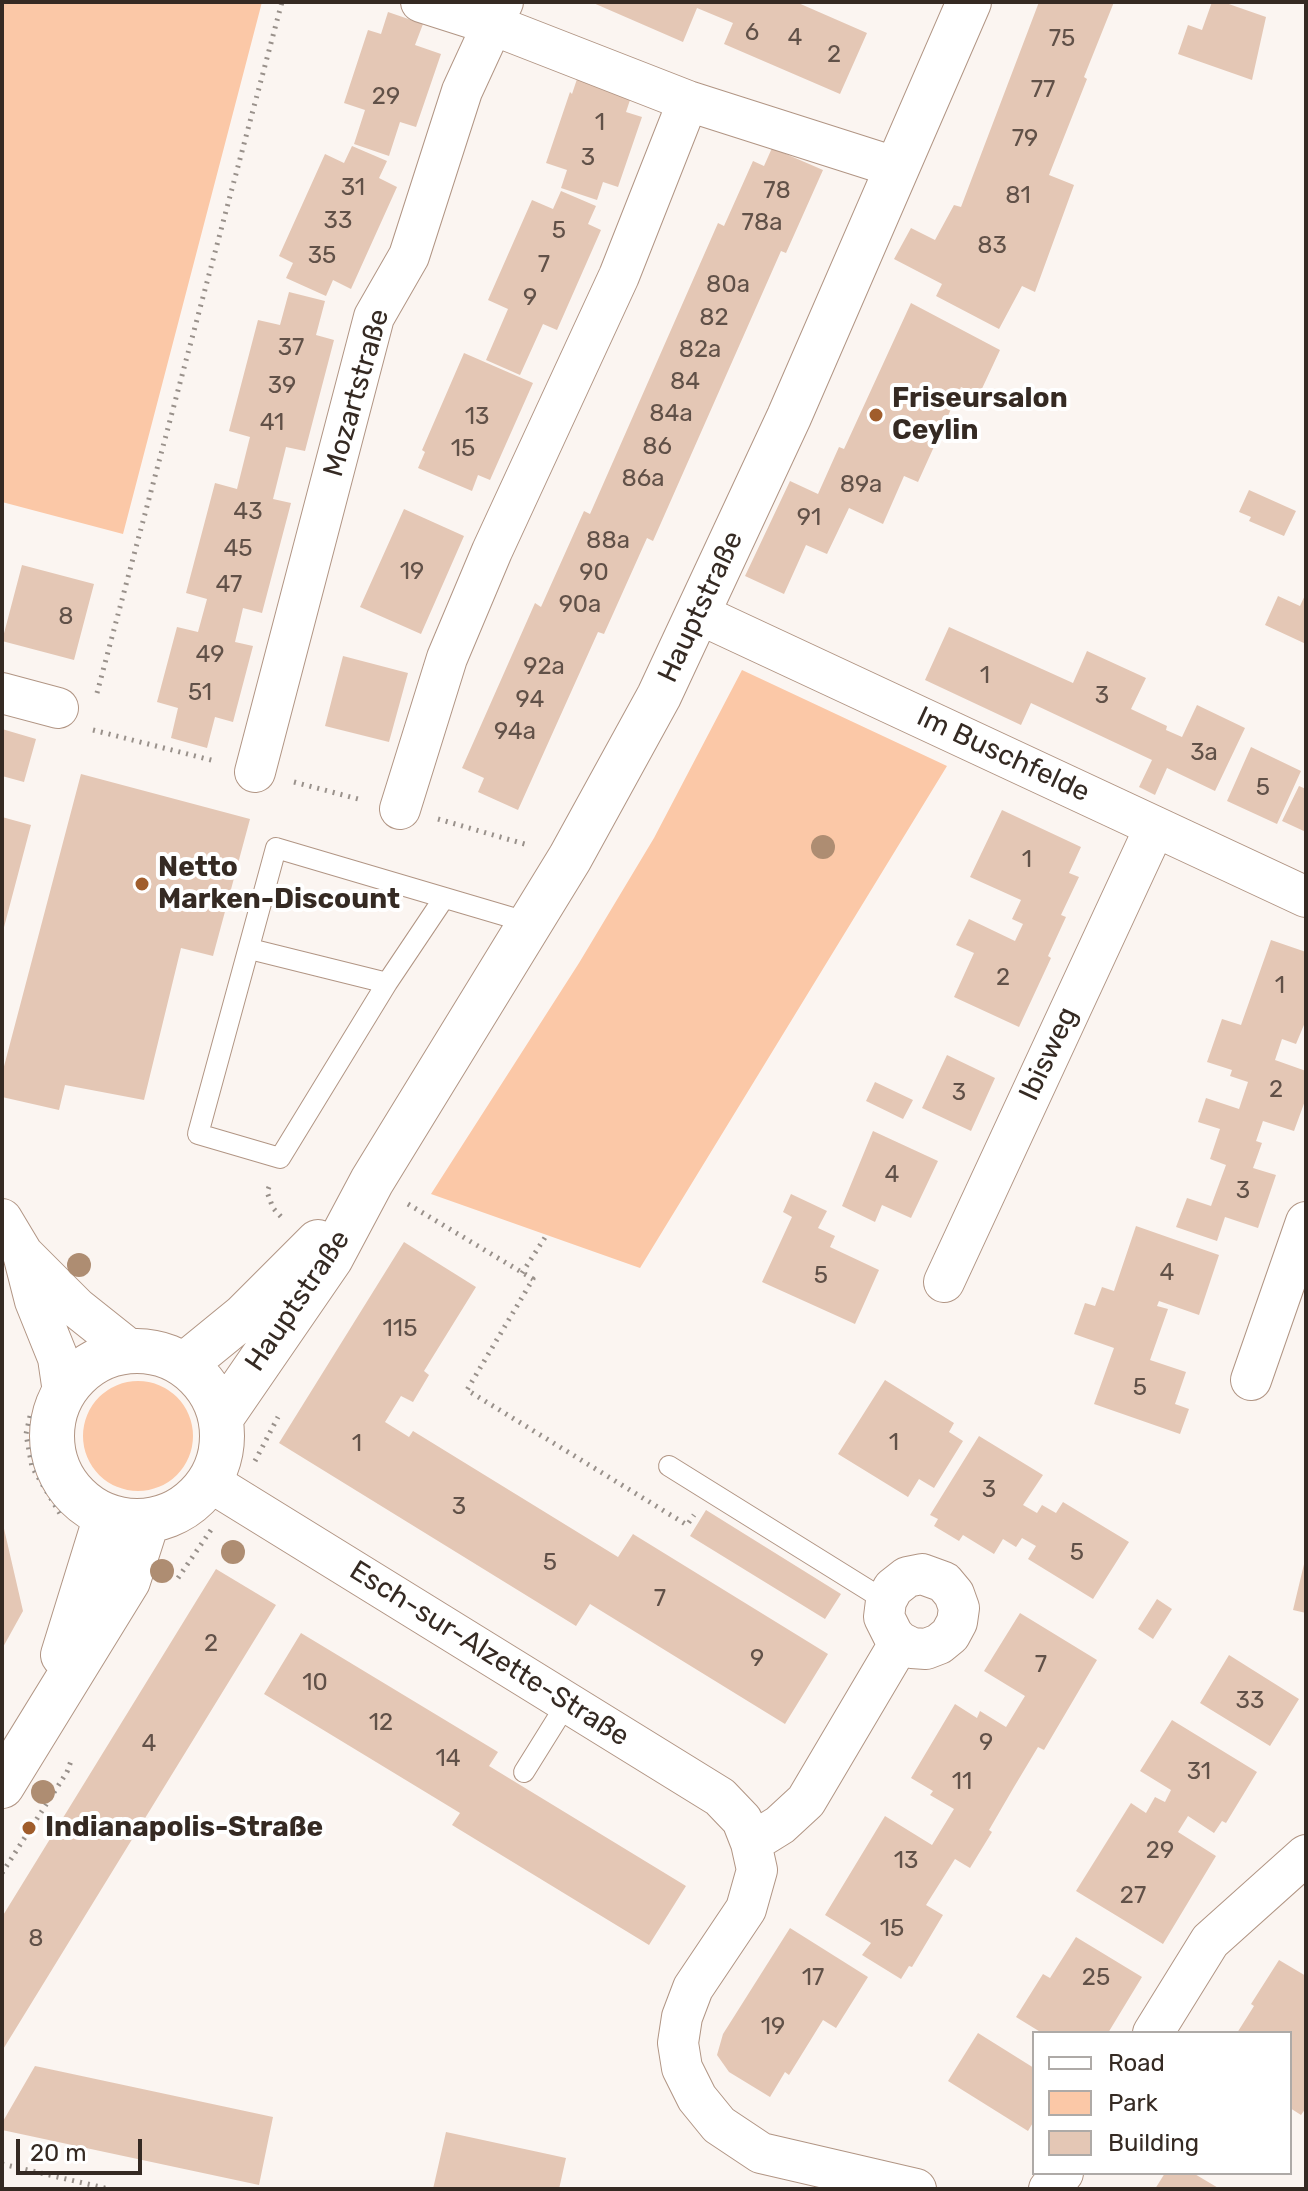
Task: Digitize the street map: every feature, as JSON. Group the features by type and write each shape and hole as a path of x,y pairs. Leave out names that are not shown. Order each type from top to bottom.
{"street":[{"path":"421,2 498,14 688,101 898,168"},
{"name":"Hauptstraße","path":"221,1418 331,1258 372,1181 570,858 659,696 699,614 969,2"},
{"name":"Mozartstraße","path":"255,772 374,317 409,256 462,91 498,14"},
{"path":"400,809 447,658 492,551 619,276 688,101"},
{"name":"Im Buschfelde","path":"699,614 1306,897"},
{"path":"2,693 73,718"},
{"name":"Ibisweg","path":"944,1282 1155,827"},
{"name":"Hauptstraße","path":"184,1365 244,1316 299,1262 372,1181"},
{"path":"2,1219 23,1254 77,1308 131,1351"},
{"path":"1251,1380 1306,1222"},
{"path":"23,1254 35,1301 58,1358 47,1400 54,1420 52,1440 56,1465 67,1485 85,1504 106,1519 167,1516 191,1503 210,1482 223,1439 221,1418 213,1396 184,1365 158,1354 131,1351 109,1355 91,1364 47,1400"},
{"name":"Esch-sur-Alzette-Straße","path":"210,1482 720,1797 742,1820 751,1843"},
{"path":"2,1786 47,1710 106,1519"},
{"path":"922,1574 944,1582 957,1601 957,1622 945,1641 926,1649 912,1648 900,1642 884,1617 886,1601 900,1581 922,1574"},
{"path":"900,1642 806,1801 780,1825 751,1843 757,1870 746,1909 693,1988 682,2017 678,2043 682,2068 697,2098 719,2125 761,2153 916,2189"},
{"path":"1154,2031 1210,1941 1306,1855"}],"lane":[{"path":"444,898 387,983 280,1158 198,1134 276,848 530,923"},
{"path":"250,949 387,983"},
{"path":"669,1466 886,1601"},
{"path":"524,1772 567,1703"}],"path":[{"path":"96,697 282,2"},
{"path":"73,718 255,772 400,809 570,858"},
{"path":"372,1181 533,1279 467,1390 687,1525 709,1490"},
{"path":"522,1273 546,1236"},
{"path":"47,1400 26,1434 32,1467 106,1519"},
{"path":"2,2164 109,2189"}],"green space":[{"path":"2,2 262,2 123,534 2,502"},
{"path":"742,670 947,766 640,1268 431,1194 579,963 654,838"},
{"path":"138,1381 159,1385 177,1397 189,1415 193,1436 189,1457 177,1475 159,1487 138,1491 117,1487 99,1475 87,1457 83,1436 87,1415 99,1397 117,1385"}],"building":[{"path":"591,2 796,2 867,33 840,94 724,44 733,23 697,8 683,42"},
{"path":"1039,2 1114,2 1049,175 1074,185 1035,292 1022,286 999,329 936,296 942,284 894,259 911,228 935,240 954,205 961,207"},
{"path":"1212,2 1223,2 1266,17 1252,80 1178,54 1188,25 1202,30"},
{"path":"388,12 423,24 415,45 441,54 416,127 400,122 389,156 354,144 365,110 344,103 368,30 381,34"},
{"path":"578,76 632,94 626,112 642,117 618,187 603,182 597,200 561,188 567,170 546,163"},
{"path":"352,146 387,161 379,178 397,187 351,289 333,280 326,296 286,278 293,263 279,256 325,154 344,163"},
{"path":"772,148 823,170 786,253 781,251 653,541 647,538 604,634 598,632 518,810 478,792 484,778 462,768 535,603 541,607 584,511 590,514 718,223 724,226 753,161 764,166"},
{"path":"561,191 596,206 588,224 601,230 557,330 543,324 520,375 486,360 508,309 488,300 532,200 553,209"},
{"path":"289,292 325,301 316,335 334,340 305,451 286,447 273,499 291,503 262,613 243,608 235,642 253,646 233,722 215,717 207,748 171,738 178,708 157,702 177,627 198,632 207,599 186,593 215,483 237,489 250,437 229,431 258,320 280,325"},
{"path":"911,303 1000,350 979,395 961,387 918,482 904,476 883,524 849,508 827,554 806,545 784,594 745,576 790,481 818,494 839,447 844,449"},
{"path":"464,353 533,383 490,480 478,475 472,491 418,468 425,452 422,450"},
{"path":"1249,490 1296,511 1284,536 1249,521 1251,517 1239,512"},
{"path":"404,509 464,536 421,634 360,607"},
{"path":"22,565 94,584 74,660 2,641"},
{"path":"1306,593 1306,644 1265,625 1278,596 1300,606"},
{"path":"949,627 1073,683 1087,651 1146,678 1131,709 1167,726 1166,730 1182,737 1197,705 1245,728 1215,791 1167,768 1155,795 1139,787 1152,760 1031,703 1021,725 925,680"},
{"path":"343,656 408,673 389,742 325,726"},
{"path":"2,729 36,739 24,782 2,776"},
{"path":"1251,747 1301,771 1277,824 1227,801"},
{"name":"Netto Marken-Discount","path":"81,774 250,819 213,956 181,948 144,1100 65,1085 59,1110 2,1097 2,1074"},
{"path":"1299,786 1306,789 1306,832 1282,821"},
{"path":"1002,810 1081,847 1069,873 1079,877 1061,915 1066,917 1019,1027 954,997 974,953 956,945 969,919 1015,941 1023,924 1012,919 1021,900 970,877"},
{"path":"2,817 31,825 3,931 2,931"},
{"path":"1271,940 1306,952 1306,1020 1296,1044 1282,1039 1275,1060 1306,1071 1306,1098 1294,1131 1263,1121 1256,1141 1262,1143 1253,1168 1276,1175 1258,1228 1225,1217 1217,1241 1176,1227 1187,1198 1211,1206 1226,1165 1210,1159 1220,1129 1198,1122 1206,1098 1239,1109 1248,1082 1230,1076 1232,1070 1207,1062 1222,1019 1241,1025"},
{"path":"947,1055 995,1078 971,1131 922,1108"},
{"path":"875,1082 913,1100 903,1119 866,1101"},
{"path":"873,1131 938,1161 911,1218 882,1205 875,1222 842,1206"},
{"path":"791,1194 827,1211 818,1228 835,1236 830,1247 879,1270 855,1324 762,1282 792,1217 783,1212"},
{"path":"1136,1226 1219,1255 1199,1315 1159,1301 1157,1306 1168,1309 1150,1360 1186,1372 1175,1404 1189,1409 1180,1434 1094,1404 1114,1348 1074,1334 1085,1303 1095,1306 1102,1287 1114,1291"},
{"path":"404,1242 476,1287 424,1371 429,1375 413,1402 401,1396 385,1422 409,1437 413,1431 618,1557 633,1534 828,1654 785,1724 590,1604 576,1626 279,1443"},
{"path":"885,1380 954,1423 949,1432 963,1441 934,1488 919,1479 908,1497 838,1454"},
{"path":"979,1436 1043,1475 1023,1505 1037,1513 1042,1505 1056,1513 1063,1502 1129,1542 1093,1599 1028,1559 1036,1546 1022,1538 1016,1547 1003,1539 994,1554 963,1535 959,1541 934,1526 938,1519 930,1515"},
{"path":"706,1510 841,1594 825,1619 690,1536"},
{"path":"2,1520 23,1611 2,1649"},
{"path":"1306,1561 1306,1613 1293,1610"},
{"path":"216,1569 276,1605 2,2051 2,1917"},
{"path":"1157,1599 1172,1609 1153,1639 1138,1629"},
{"path":"1020,1613 1097,1660 1044,1750 1038,1747 970,1868 955,1859 926,1905 943,1915 912,1967 909,1966 901,1979 862,1955 871,1943 825,1915 885,1816 932,1845 954,1809 930,1795 933,1791 911,1778 955,1704 977,1718 980,1711 1006,1727 1025,1696 984,1671"},
{"path":"301,1633 498,1752 489,1766 686,1886 649,1945 452,1825 460,1813 264,1694"},
{"path":"1229,1655 1299,1699 1270,1746 1200,1703"},
{"path":"1172,1720 1257,1772 1226,1823 1222,1821 1214,1833 1188,1816 1178,1832 1216,1856 1163,1944 1076,1891 1131,1803 1146,1813 1155,1797 1165,1802 1171,1790 1140,1771"},
{"path":"790,1928 868,1977 836,2028 823,2020 789,2075 785,2072 770,2097 729,2072 717,2055 723,2034"},
{"path":"1076,1937 1142,1977 1109,2031 1039,2031 1016,2017 1043,1974 1050,1978"},
{"path":"1279,1960 1306,1976 1306,2108 1301,2115 1292,2109 1292,2031 1238,2031 1254,2006 1251,2004"},
{"path":"978,2033 1032,2067 1032,2124 1028,2131 948,2081"},
{"path":"35,2066 273,2117 259,2185 2,2130 2,2123"},
{"path":"446,2132 566,2158 559,2189 433,2189"},
{"path":"1164,2175 1196,2175 1220,2189 1155,2189"}],"place":[{"name":"Friseursalon Ceylin","path":"876,415"},
{"name":"Netto Marken-Discount","path":"142,884"},
{"name":"Indianapolis-Straße","path":"29,1828"}]}
